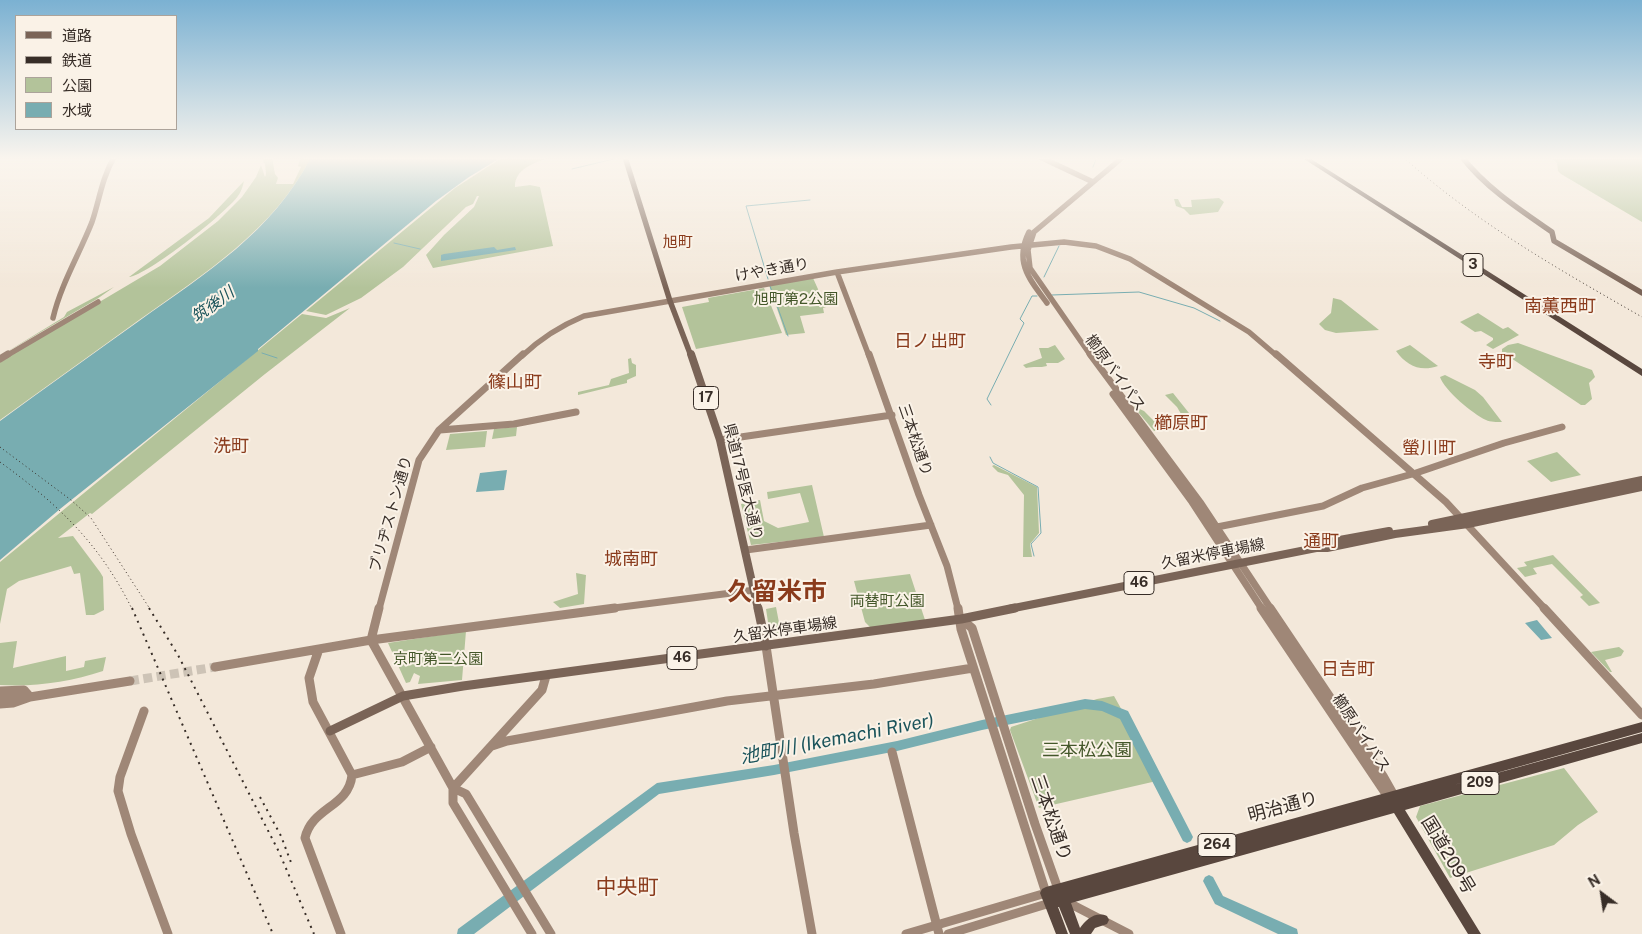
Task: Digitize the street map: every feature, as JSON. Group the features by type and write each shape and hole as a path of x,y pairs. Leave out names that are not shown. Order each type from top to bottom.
{"highway":[{"name":"3","path":"1372,201 1642,373"},
{"name":"明治通り","path":"1054,896 1642,727"},
{"name":"明治通り","path":"1393,799 1642,738"},
{"name":"国道209号","path":"1393,799 1475,934"},
{"path":"1054,896 1062,934"},
{"path":"1054,896 1076,934"},
{"path":"1083,934 1091,923 1103,920"}],"main road":[{"name":"県道17号医大通り","path":"638,201 670,301 694,363 720,440 766,646"},
{"path":"1508,201 1552,232 1554,241 1642,293"},
{"name":"久留米停車場線","path":"1466,521 1642,480"},
{"name":"久留米停車場線","path":"403,696 961,619 1316,548 1327,548 1642,487"},
{"name":"46","path":"330,731 403,696"}],"street":[{"path":"53,318 58,298 92,221 97,201"},
{"path":"1025,245 1036,224 1065,201"},
{"name":"けやき通り","path":"530,350 537,342 562,325 584,316 837,272 1054,242 1084,243 1109,250 1130,259 1249,332 1416,473 1466,521 1642,715"},
{"name":"櫛原バイパス","path":"1025,245 1024,268 1032,283 1212,528 1393,799"},
{"name":"三本松通り","path":"837,272 947,566 961,619 961,629 993,730 1054,896"},
{"path":"0,359 98,302"},
{"name":"ブリヂストン通り","path":"371,640 419,460 439,430 530,350"},
{"path":"439,430 514,424 576,412"},
{"path":"720,440 892,415"},
{"path":"1212,528 1323,506 1362,488 1416,473 1457,457 1562,427"},
{"path":"746,550 931,525"},
{"path":"215,667 371,640 755,590"},
{"name":"三本松通り","path":"961,619 972,628 1054,896"},
{"path":"371,640 453,788 453,803 532,934"},
{"path":"766,646 794,833 812,934"},
{"path":"319,648 309,678 312,702 330,731 352,774 353,782 347,793 319,813 305,829 306,845 341,934"},
{"path":"492,746 508,741 727,702 973,668"},
{"path":"453,788 542,690 546,676"},
{"path":"0,697 30,697 130,681"},
{"path":"0,691 24,690 30,697"},
{"path":"0,704 13,703 30,697"},
{"path":"144,711 141,725 120,777 118,791 131,834 168,934"},
{"path":"352,774 402,762 431,747"},
{"path":"892,752 939,930"},
{"path":"453,788 466,794 551,934"},
{"path":"1054,896 1129,934"},
{"name":"明治通り","path":"906,934 939,930 1054,896"},
{"name":"明治通り","path":"948,934 1054,896"}],"green space":[{"path":"225,201 234,201 219,216 169,255 139,274 129,277 209,218"},
{"path":"238,201 282,201 258,228 212,267 0,420 0,361 160,266 218,221"},
{"path":"440,201 475,201 403,267 361,298 326,315 306,311"},
{"path":"477,201 543,201 553,246 433,268 426,255 474,207"},
{"path":"1174,201 1179,201 1182,207 1192,207 1191,201 1224,202 1218,212 1190,215 1184,209 1176,206"},
{"path":"1606,201 1642,201 1642,222"},
{"name":"旭町第2公園","path":"813,278 826,307 823,308 824,313 800,316 805,333 786,335 769,285"},
{"path":"114,287 0,356 64,317 67,312"},
{"path":"764,288 782,333 696,349 682,307 709,302 708,298"},
{"path":"1333,298 1341,300 1379,330 1336,333 1325,330 1319,324 1331,313"},
{"path":"350,308 92,514 90,513 58,538 73,536 100,572 103,577 104,610 94,615 86,615 80,573 74,574 71,566 19,581 7,589 0,624 0,562 302,314 326,318"},
{"path":"1478,313 1503,329 1508,327 1519,335 1493,349 1486,345 1493,338 1481,331 1475,332 1460,322"},
{"path":"1518,343 1592,370 1595,377 1589,383 1592,399 1585,405 1581,405 1502,352 1502,349 1508,345"},
{"path":"1055,345 1065,359 1058,363 1046,363 1047,366 1044,367 1026,368 1023,365 1042,358 1039,348 1048,348"},
{"path":"1410,345 1438,366 1420,368 1405,361 1396,351"},
{"path":"631,358 632,363 636,365 636,376 627,380 627,383 578,395 578,392 609,385 611,379 629,373 628,359"},
{"path":"1445,375 1475,390 1483,397 1502,422 1486,420 1467,407 1447,388 1440,377"},
{"path":"1173,393 1197,423 1154,431 1133,406 1144,411 1154,421 1184,419 1177,407 1165,395"},
{"path":"517,427 516,436 492,439 494,429"},
{"path":"487,431 485,447 446,450 450,434"},
{"path":"1557,452 1581,475 1551,482 1527,461"},
{"path":"994,465 1037,487 1039,533 1030,544 1032,557 1023,557 1024,495 1008,475 998,472 992,466"},
{"path":"812,485 824,537 751,545 741,504 760,500 764,521 778,528 809,522 800,493 768,499 767,492"},
{"path":"1553,555 1600,603 1589,606 1580,597 1583,595 1552,564 1533,568 1537,574 1525,577 1517,568 1527,566 1524,562"},
{"path":"576,573 586,575 584,604 560,608 553,602 578,594"},
{"name":"両替町公園","path":"910,574 925,620 871,628 865,622 854,581"},
{"path":"776,607 781,633 770,635 766,609"},
{"name":"京町第二公園","path":"466,631 462,680 418,684 420,676 414,673 410,682 406,683 388,643"},
{"path":"17,641 13,668 66,656 66,671 84,667 85,661 106,657 103,671 52,683 0,685 0,643"},
{"path":"1619,647 1624,651 1621,656 1605,660 1612,672 1591,652"},
{"name":"三本松公園","path":"1114,696 1161,780 1039,808 1010,730 1011,727 1097,699"},
{"path":"1564,768 1598,812 1578,825 1554,845 1450,878 1416,817 1420,806"}],"water":[{"name":"筑後川","path":"283,201 437,201 258,349 258,351 60,509 0,560 0,421 213,268 258,229"},
{"path":"494,247 497,250 515,247 516,250 441,261 441,255 444,254"},
{"path":"507,470 504,490 476,492 480,473"},
{"path":"1537,620 1552,638 1541,640 1525,623"}],"waterway":[{"path":"768,279 746,206 804,201"},
{"path":"394,243 420,249"},
{"path":"1044,277 1059,246"},
{"path":"770,286 788,336"},
{"path":"1052,295 1139,292 1194,308 1220,321"},
{"path":"991,405 987,399 1024,323 1020,319 1032,296 1037,296"},
{"path":"262,353 277,358"},
{"path":"990,457 993,463 1038,487 1041,533 1031,544 1034,556"},
{"name":"池町川 (Ikemachi River)","path":"463,934 657,789 774,770 897,746 982,725 1085,704 1102,706 1124,715 1187,837"},
{"path":"1209,881 1219,900 1292,934"}],"tunnel":[{"path":"130,681 215,667"}],"railway":[{"path":"1456,201 1488,224 1548,262 1642,317"},
{"path":"0,447 71,500 91,518 150,609"},
{"path":"0,462 41,494 76,527 106,565 132,609"},
{"path":"132,608 273,934"},
{"path":"149,608 178,655 279,852 314,934"},
{"path":"260,797 281,836 292,865"}],"district":[{"name":"旭町","path":"678,242"},
{"name":"南薫西町","path":"1560,306"},
{"name":"日ノ出町","path":"930,341"},
{"name":"寺町","path":"1496,362"},
{"name":"篠山町","path":"515,382"},
{"name":"櫛原町","path":"1181,423"},
{"name":"洗町","path":"231,446"},
{"name":"螢川町","path":"1429,448"},
{"name":"通町","path":"1321,541"},
{"name":"城南町","path":"631,559"},
{"name":"久留米市","path":"777,592"},
{"name":"日吉町","path":"1348,669"},
{"name":"中央町","path":"627,888"}]}
